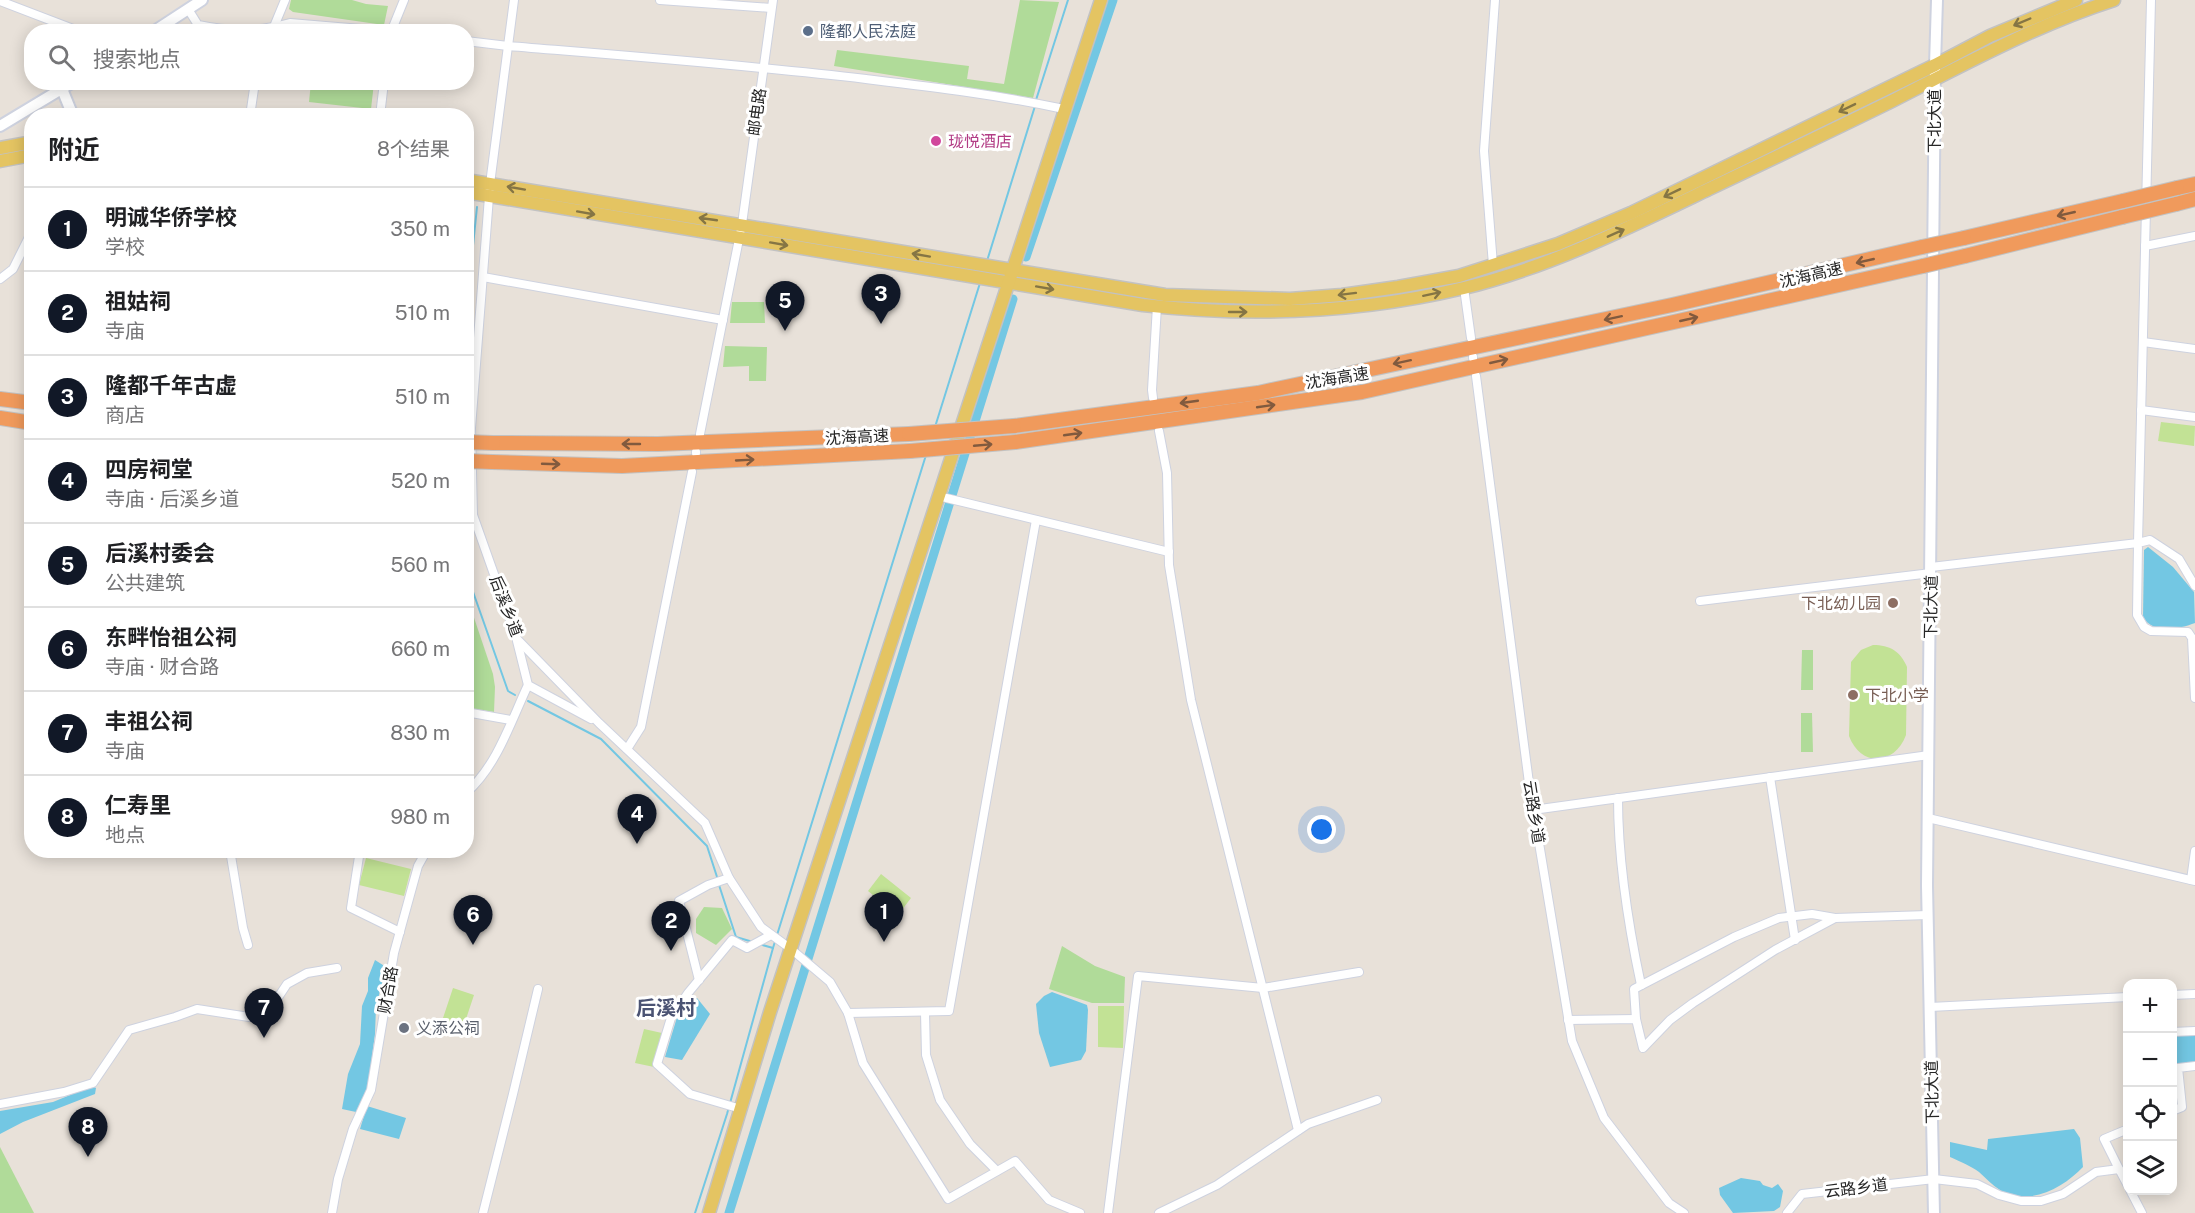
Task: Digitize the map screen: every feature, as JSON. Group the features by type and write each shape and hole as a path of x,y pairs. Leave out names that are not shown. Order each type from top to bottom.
{"highway":[{"name":"沈海高速","path":"474,442 658,444 909,434 1014,426 1258,393 1671,305 2195,184"},
{"name":"沈海高速","path":"474,461 622,466 910,451 1015,442 1362,392 1923,266 2195,199"},
{"path":"0,399 24,402"},
{"path":"0,418 24,422"}],"main road":[{"path":"709,1213 738,1108 788,946 939,496 1101,0"},
{"path":"1010,276 1165,295 1290,299 1342,295 1459,276 1558,244 1631,213 1990,36 2076,0"},
{"path":"474,191 490,190 742,224 1157,306 1230,312 1318,310 1402,300 1464,288 1520,271 1586,246 1657,214 2014,39 2114,0"},
{"path":"0,148 24,144"},
{"path":"0,161 24,156"},
{"path":"474,183 490,190 739,237 983,271"}],"street":[{"path":"165,24 202,0"},
{"path":"274,24 285,0"},
{"path":"394,24 404,0"},
{"name":"后溪乡道","path":"474,390 490,190 514,0"},
{"path":"660,0 772,4"},
{"path":"1493,265 1484,151 1495,0"},
{"name":"下北大道","path":"1934,1213 1928,818 1937,0"},
{"path":"2151,0 2137,615 2144,627 2151,631 2192,630 2195,698"},
{"path":"0,1 60,24"},
{"name":"邮电路","path":"700,434 742,224 772,4"},
{"path":"188,9 197,24"},
{"path":"285,24 290,22 312,24"},
{"path":"474,42 763,67 919,85 1029,102 1064,110"},
{"path":"31,108 62,90 70,108"},
{"path":"251,108 254,90"},
{"path":"381,108 383,90"},
{"path":"0,126 24,112"},
{"path":"2145,246 2195,236"},
{"path":"0,279 13,269 24,247"},
{"path":"483,277 723,320"},
{"path":"1464,288 1471,338"},
{"path":"1153,398 1157,306"},
{"path":"2143,342 2195,349"},
{"name":"云路乡道","path":"1476,376 1533,810 1572,1041 1604,1118 1669,1203 1684,1213"},
{"path":"2141,410 2195,417"},
{"path":"1159,430 1167,473 1169,565 1191,700 1298,1130"},
{"path":"627,749 641,727 692,472"},
{"path":"939,496 1169,552"},
{"name":"后溪乡道","path":"474,518 517,639 599,723 705,822 722,881 761,927 788,946 830,982 848,1013 863,1063 948,1199 997,1171"},
{"path":"848,1013 949,1011 1036,520"},
{"path":"1700,601 2150,540 2179,559 2195,586"},
{"path":"474,787 492,763 528,685 517,639"},
{"path":"528,685 599,723"},
{"path":"474,713 511,720"},
{"path":"1533,810 1929,755"},
{"path":"1770,777 1795,940"},
{"path":"1618,798 1618,822 1631,938 1641,985"},
{"path":"1928,818 2193,881 2195,851"},
{"path":"231,858 248,945"},
{"path":"359,858 351,908 400,932"},
{"name":"财合路","path":"332,1213 338,1179 353,1129 371,1090 394,953 418,866 422,858"},
{"path":"699,980 680,901 722,881"},
{"path":"1836,918 1795,940 1693,1003 1670,1020 1643,1048 1636,1019 1634,988 1734,937 1779,918 1791,916 1812,914 1836,918 1928,915"},
{"path":"738,1108 690,1094 657,1064 670,1018 732,940 747,948 772,935"},
{"path":"0,1104 64,1092 93,1083 129,1030 197,1009 249,1017 273,1005 287,984 297,978 307,973 337,968"},
{"path":"1108,1213 1138,976 1263,988 1359,972"},
{"path":"483,1213 538,989"},
{"path":"2177,995 2195,994"},
{"path":"1930,1007 2123,997"},
{"path":"925,1012 926,1055 940,1100 970,1144 997,1171 1015,1161 1049,1200 1080,1213"},
{"path":"1568,1020 1636,1019"},
{"path":"2177,1032 2195,1031"},
{"path":"2177,1109 2182,1107 2178,1068 2195,1066"},
{"path":"1159,1213 1217,1185 1308,1124 1377,1100"},
{"path":"2123,1131 2104,1139 2123,1178"},
{"name":"云路乡道","path":"1787,1213 1802,1194 1934,1179 1977,1184 1999,1196 2021,1201 2041,1201 2063,1194 2096,1172 2119,1170"},
{"path":"2132,1195 2142,1213"}],"green space":[{"path":"291,0 352,0 388,6 384,24 293,12 289,9"},
{"path":"1020,0 1059,2 1033,98 834,66 837,50 969,66 967,79 1004,84"},
{"path":"310,90 373,90 371,108 309,102"},
{"path":"732,302 764,302 765,323 730,323"},
{"path":"725,346 767,347 766,381 749,381 749,366 723,367"},
{"path":"2161,422 2195,426 2194,446 2158,441"},
{"path":"474,618 493,674 494,712 474,709"},
{"path":"1873,645 1894,650 1907,667 1906,735 1894,752 1878,759 1861,754 1849,736 1851,662 1861,650"},
{"path":"1802,650 1813,650 1813,690 1801,690"},
{"path":"1801,713 1812,713 1813,752 1801,752"},
{"path":"366,858 411,869 404,896 359,885"},
{"path":"881,874 911,898 898,915 868,891"},
{"path":"704,907 722,908 732,929 716,945 696,933 696,919"},
{"path":"1062,946 1095,966 1125,977 1124,1003 1092,1003 1049,989"},
{"path":"453,988 474,995 463,1028 442,1021"},
{"path":"1098,1006 1124,1006 1123,1048 1098,1047"},
{"path":"644,1029 662,1033 654,1067 635,1063"},
{"path":"0,1147 34,1213 0,1213"}],"water":[{"path":"2148,547 2173,567 2194,592 2195,623 2167,629 2154,626 2143,618 2144,550"},
{"path":"375,960 386,967 376,1007 368,1086 356,1112 342,1109 348,1074 360,1044 362,1006 368,991 368,978"},
{"path":"1052,992 1087,1005 1088,1010 1086,1051 1081,1060 1050,1067 1039,1033 1036,1004"},
{"path":"697,998 710,1014 682,1060 665,1057 678,1014"},
{"path":"2195,1035 2195,1063 2177,1066 2177,1036"},
{"path":"92,1086 96,1088 95,1094 23,1122 0,1134 0,1111 53,1102"},
{"path":"367,1106 406,1118 399,1139 360,1129"},
{"path":"2074,1129 2080,1138 2083,1167 2056,1188 2034,1196 2022,1197 2000,1190 1976,1170 1950,1157 1950,1142 1987,1150 1988,1139"},
{"path":"1741,1178 1760,1181 1763,1185 1772,1188 1778,1184 1783,1191 1780,1207 1774,1211 1733,1213 1720,1195 1719,1188"}],"waterway":[{"path":"1036,100 1068,0"},
{"path":"1026,257 1113,0"},
{"path":"987,261 1035,106"},
{"path":"474,236 477,207"},
{"path":"935,427 980,283"},
{"path":"729,1213 1013,299"},
{"path":"695,1213 727,1114 773,948 926,455"},
{"path":"474,595 508,691 515,695"},
{"path":"528,701 601,739 707,846 718,880"},
{"path":"719,885 736,937 753,942"},
{"path":"759,944 773,948"}],"place":[{"name":"隆都人民法庭","path":"808,31"},
{"name":"珑悦酒店","path":"936,141"},
{"name":"隆都千年古虚","path":"881,324"},
{"name":"后溪村委会","path":"785,331"},
{"name":"下北幼儿园","path":"1893,603"},
{"name":"下北小学","path":"1853,695"},
{"name":"四房祠堂","path":"637,844"},
{"name":"明诚华侨学校","path":"884,942"},
{"name":"东畔怡祖公祠","path":"473,945"},
{"name":"祖姑祠","path":"671,951"},
{"name":"义添公祠","path":"404,1028"},
{"name":"丰祖公祠","path":"264,1038"},
{"name":"仁寿里","path":"88,1157"}],"district":[{"name":"后溪村","path":"666,1008"}]}
